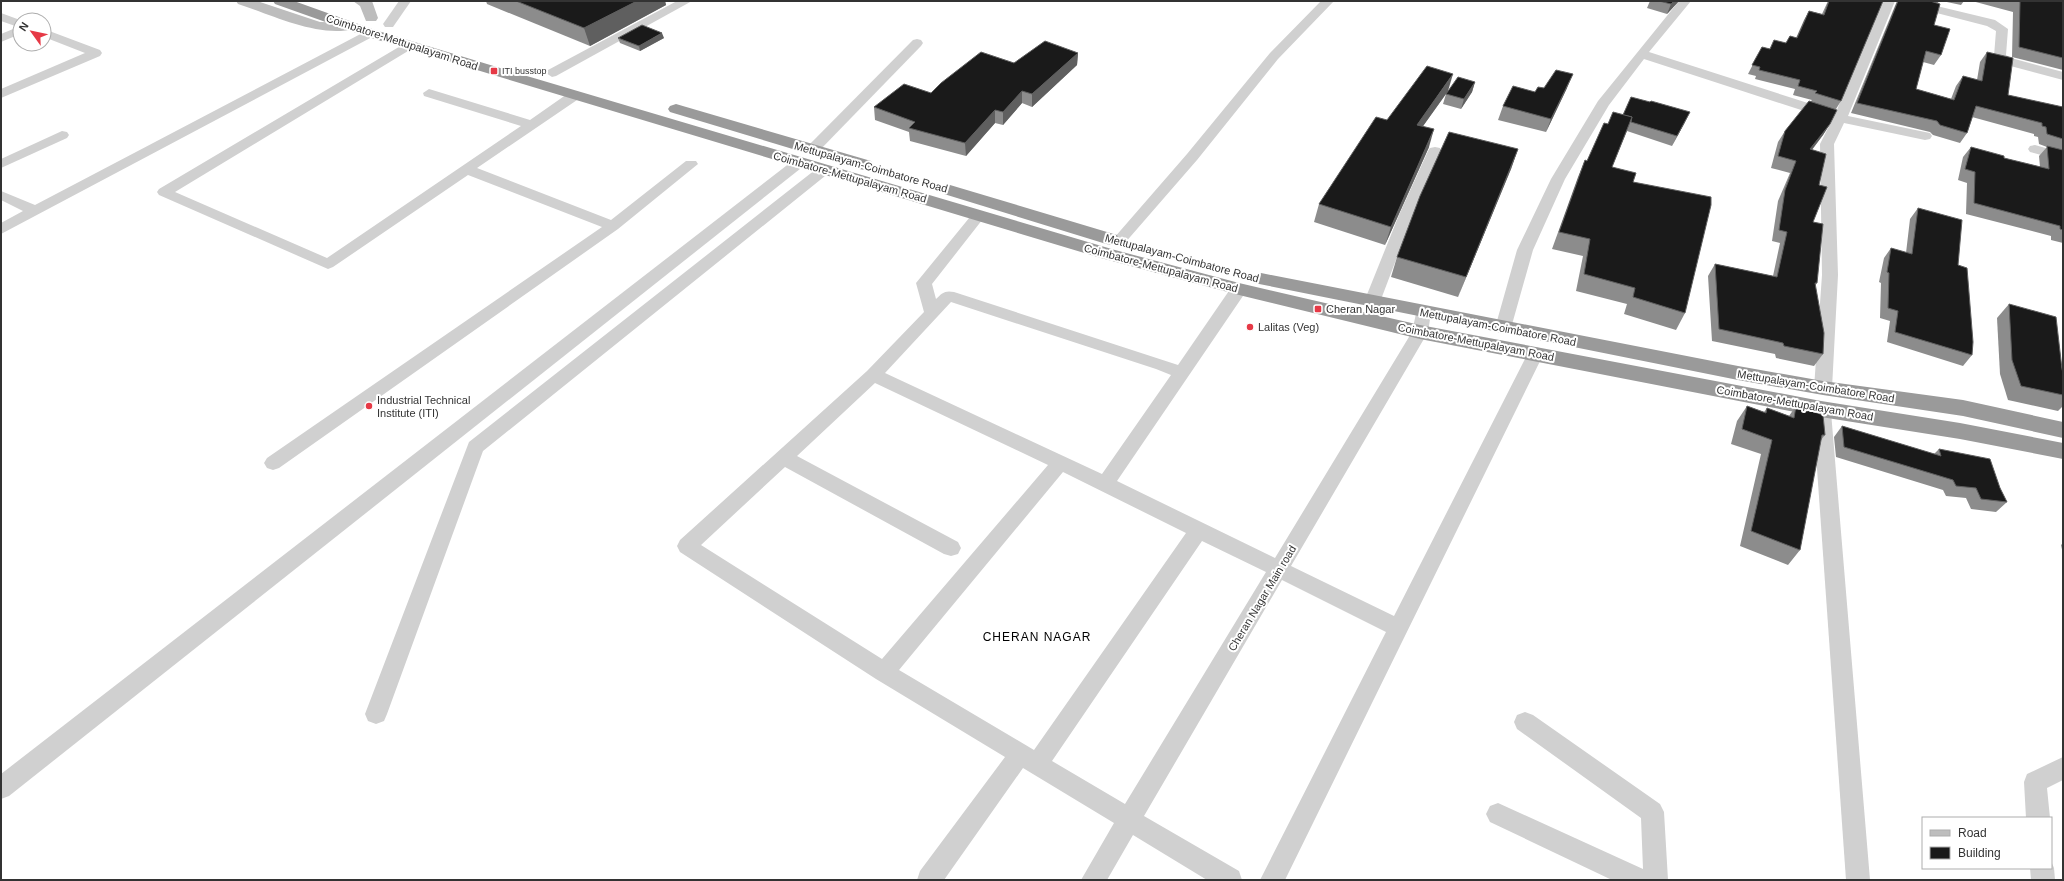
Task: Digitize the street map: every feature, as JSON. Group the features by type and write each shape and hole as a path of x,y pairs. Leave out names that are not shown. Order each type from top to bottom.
{"highway":[{"name":"Coimbatore-Mettupalayam Road","path":"280,1 349,26 371,26 409,45 575,95 806,156 825,169 1130,260 1238,289 1422,322 1536,353 1822,399 1960,431 2063,452"},
{"name":"Mettupalayam-Coimbatore Road","path":"321,1 371,26 389,24 552,72 806,156 880,170"},
{"name":"Mettupalayam-Coimbatore Road","path":"932,185 1173,258 1264,280 1372,302 1422,322 1503,328 1822,399 1963,408 2063,430"}],"street":[{"path":"243,1 319,26 349,26"},
{"path":"1,229 371,26 366,3 360,1"},
{"path":"389,24 405,1"},
{"path":"552,72 686,1"},
{"path":"1119,241 1192,157 1274,56 1328,1"},
{"path":"1503,328 1525,250 1558,179 1603,104 1641,54 1685,1"},
{"path":"1858,880 1822,399 1830,275 1826,144 1840,118 1889,1"},
{"path":"1902,1 1991,23 2002,29 2000,56 2007,61 2063,76"},
{"path":"1,17 12,21"},
{"path":"1,38 12,33"},
{"path":"1,94 96,53 52,36"},
{"path":"1,788 806,156 917,43"},
{"path":"409,45 164,192 328,264 575,95"},
{"path":"1641,54 1840,118 1925,136"},
{"path":"429,93 532,125"},
{"path":"1,164 62,135"},
{"path":"2035,149 2063,157"},
{"path":"1372,302 1406,215 1434,151"},
{"path":"273,463 613,226 691,164"},
{"path":"466,169 613,226"},
{"path":"376,714 475,447 825,169"},
{"path":"1,195 35,211"},
{"path":"932,312 924,283 980,215"},
{"path":"1105,484 1238,289"},
{"path":"1181,373 1162,365 948,296 872,375 687,546 884,672 1230,880"},
{"name":"Cheran Nagar Main road","path":"1093,880 1278,570 1422,322"},
{"path":"1272,880 1536,353"},
{"path":"872,375 1105,484 1398,628"},
{"path":"783,457 951,548"},
{"path":"884,672 1060,463"},
{"path":"929,880 1029,759 1199,530"},
{"path":"1525,722 1652,812 1656,880"},
{"path":"2038,817 2035,782 2063,768"},
{"path":"1498,814 1639,880"},
{"path":"2042,869 2042,880"}],"building":[{"path":"516,1 637,1 584,28"},
{"path":"1659,1 1674,1 1671,4"},
{"path":"1829,1 1883,1 1841,101 1815,93 1817,91 1798,86 1800,80 1759,70 1760,67 1752,65 1762,47 1770,49 1774,40 1786,43 1790,36 1797,38 1809,11 1824,15"},
{"path":"1898,1 1930,1 1940,4 1934,25 1950,29 1941,55 1926,51 1916,89 1954,100 1963,76 1982,81 1987,52 2013,58 2008,95 2063,107 2063,139 2047,134 2046,127 2042,126 2042,123 1976,106 1967,133 1940,125 1937,121 1857,103"},
{"path":"2017,1 2063,1 2063,58 2019,47 2020,2"},
{"path":"642,25 662,33 639,46 618,38"},
{"path":"1045,41 1078,53 1032,94 1022,91 1003,112 995,110 965,143 909,128 915,122 874,107 904,84 931,93 941,83 981,52 1014,63"},
{"path":"1427,66 1453,74 1417,125 1434,129 1391,227 1319,204 1376,117 1387,120"},
{"path":"1556,70 1573,74 1551,119 1503,106 1513,86 1535,92 1538,87 1544,88"},
{"path":"1458,77 1475,82 1464,99 1446,94"},
{"path":"1631,97 1690,112 1677,136 1631,122 1632,117 1623,115"},
{"path":"1809,101 1837,110 1830,124 1810,149 1826,154 1819,185 1827,187 1813,222 1823,224 1817,283 1815,283 1824,333 1823,354 1784,346 1783,343 1719,329 1715,264 1777,277 1787,232 1779,230 1785,190 1796,161 1778,156 1785,131"},
{"path":"1613,112 1632,117 1612,167 1636,173 1633,182 1711,197 1711,205 1685,313 1633,297 1635,288 1584,274 1590,239 1559,232 1585,160 1587,161 1604,123 1608,124"},
{"path":"1449,132 1518,149 1466,277 1397,257 1420,196"},
{"path":"2047,146 2063,150 2063,230 2060,229 2060,226 1974,203 1975,172 1965,169 1971,147 2004,156 2004,158 2049,169"},
{"path":"1918,208 1962,220 1958,265 1967,268 1973,342 1972,355 1895,332 1898,311 1888,308 1889,273 1887,272 1891,248 1912,254"},
{"path":"2009,304 2056,317 2063,373 2063,395 2021,386 2012,360"},
{"path":"1747,406 1766,413 1767,408 1794,418 1796,406 1823,415 1825,435 1822,435 1800,550 1751,531 1772,440 1742,429"},
{"path":"1842,426 1941,456 1939,449 1990,459 2000,488 2007,502 1981,499 1976,488 1956,486 1953,480 1844,447"}],"place":[{"name":"ITI busstop","path":"494,71"},
{"name":"Cheran Nagar","path":"1318,309"},
{"name":"Lalitas (Veg)","path":"1250,327"},
{"name":"Industrial Technical Institute (ITI)","path":"369,406"}],"district":[{"name":"CHERAN NAGAR","path":"1037,637"}]}
